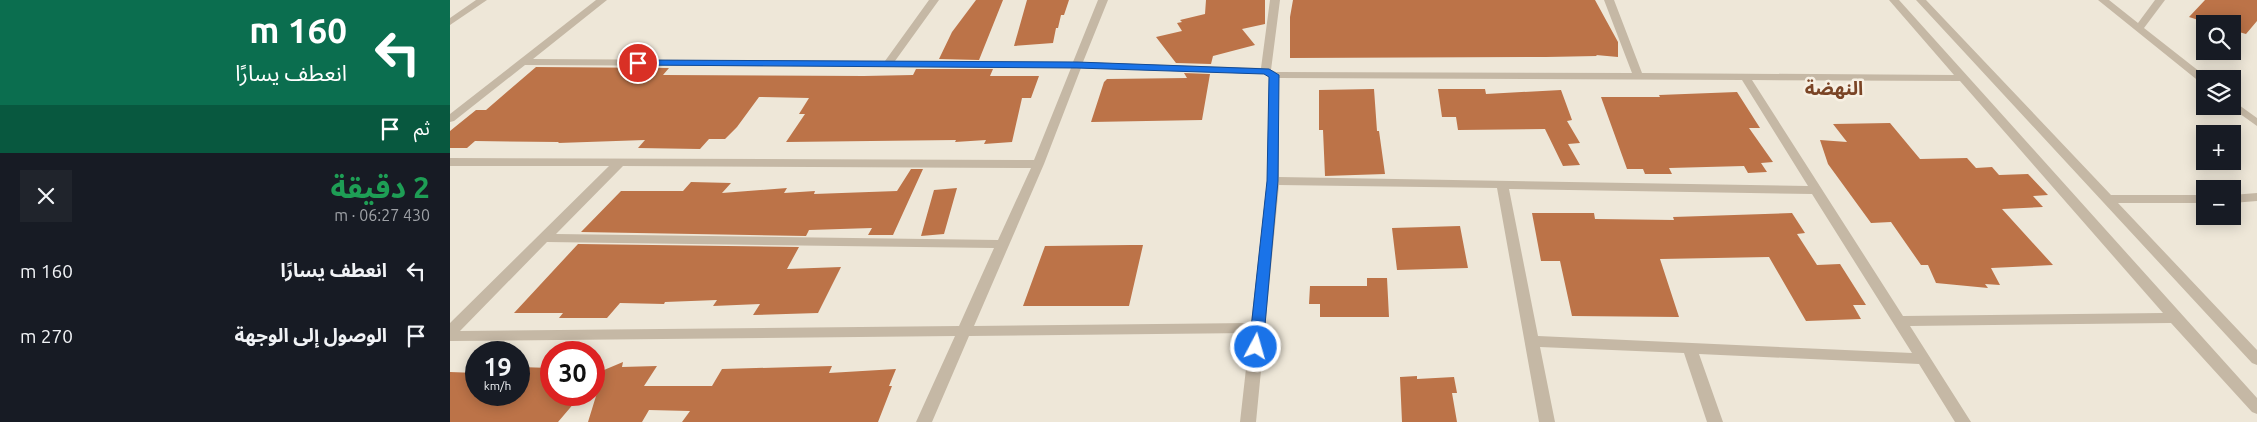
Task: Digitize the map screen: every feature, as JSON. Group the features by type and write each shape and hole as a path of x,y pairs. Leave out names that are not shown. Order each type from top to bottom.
{"street":[{"path":"450,22 482,0"},
{"path":"450,119 602,0"},
{"path":"888,64 934,0"},
{"path":"924,422 1038,164 1103,0"},
{"path":"1248,422 1272,181 1270,73 1275,0"},
{"path":"1609,0 1638,76"},
{"path":"1894,0 1961,78 2257,408"},
{"path":"1922,0 2257,359"},
{"path":"2103,0 2196,74"},
{"path":"2138,28 2160,0"},
{"path":"523,62 1077,65 1270,73 1961,78"},
{"path":"1745,77 1964,422"},
{"path":"2241,110 2257,123"},
{"path":"450,162 1038,164"},
{"path":"450,332 619,163"},
{"path":"1272,181 1817,190"},
{"path":"1502,185 1547,422"},
{"path":"2241,198 2257,197"},
{"path":"2106,199 2196,199"},
{"path":"544,238 1002,244"},
{"path":"1899,321 2175,318"},
{"path":"450,336 1258,328"},
{"path":"1532,341 1924,359"},
{"path":"1690,348 1715,422"}],"building":[{"path":"976,0 1003,0 979,60 939,59 952,32"},
{"path":"1027,0 1069,0 1064,15 1061,15 1058,28 1056,28 1053,43 1014,46"},
{"path":"1206,0 1265,0 1265,24 1242,29 1255,45 1213,56 1211,64 1176,63 1156,37 1182,31 1177,23 1182,22 1180,20 1205,14"},
{"path":"1293,0 1595,0 1618,42 1618,57 1596,55 1546,57 1290,58 1290,17"},
{"path":"2205,0 2257,0 2257,21 2246,34 2241,33 2241,15 2196,15 2196,19 2189,17"},
{"path":"536,67 669,68 663,75 864,76 913,75 916,69 993,69 990,76 1039,76 1031,98 1022,98 1012,142 984,144 986,140 955,142 956,140 786,142 805,114 799,114 809,98 759,97 737,127 725,139 709,139 700,149 638,148 645,140 558,143 475,141 467,148 450,148 450,131 476,110 486,110"},
{"path":"1184,73 1210,74 1202,120 1091,122 1104,82 1107,79 1187,78"},
{"path":"1374,89 1377,131 1379,131 1385,174 1325,176 1323,130 1319,130 1319,90"},
{"path":"1438,89 1485,89 1486,94 1561,90 1572,120 1567,121 1580,143 1568,144 1580,165 1563,166 1545,129 1458,130 1456,117 1442,117"},
{"path":"1737,92 1760,128 1749,128 1773,162 1761,163 1767,172 1748,173 1744,166 1669,168 1672,174 1645,174 1643,169 1627,169 1601,97 1660,97 1659,95"},
{"path":"1890,123 1920,159 1967,158 1976,168 1992,167 1999,175 2028,174 2048,195 2033,196 2043,207 2002,209 2053,265 1991,268 2000,285 1985,284 1988,288 1936,283 1928,265 1921,265 1891,222 1871,223 1828,164 1820,140 1847,142 1833,124"},
{"path":"911,169 923,169 893,235 868,235 872,228 809,230 806,236 581,232 621,191 683,191 691,182 731,183 722,193 787,188 784,193 815,191 814,194 897,191"},
{"path":"957,188 944,234 921,236 934,190"},
{"path":"1532,213 1594,213 1595,219 1674,220 1673,217 1792,213 1805,233 1797,234 1817,265 1840,264 1866,305 1853,305 1861,319 1806,321 1769,257 1660,259 1679,317 1572,316 1560,261 1541,261"},
{"path":"1460,226 1468,268 1397,270 1392,228"},
{"path":"578,244 799,247 787,269 841,267 818,313 753,315 760,304 713,306 717,300 665,302 664,304 620,303 607,318 559,318 563,313 514,313"},
{"path":"1143,245 1129,306 1023,306 1045,246"},
{"path":"1367,278 1387,278 1389,317 1320,317 1320,304 1309,304 1310,286 1367,286"},
{"path":"623,362 622,367 657,366 644,386 712,386 722,369 832,366 829,373 896,369 889,386 892,386 878,422 682,422 690,411 649,410 642,422 588,422 593,406 605,406 605,370"},
{"path":"530,367 540,368 540,406 572,406 558,422 450,422 450,372 465,373 465,406 530,406"},
{"path":"1417,376 1417,379 1454,377 1457,393 1452,393 1457,422 1402,422 1400,377"}],"district":[{"name":"النهضة","path":"1834,88"}],"route":[{"path":"638,63 1077,65 1266,71 1274,75 1272,181 1256,347"}]}
